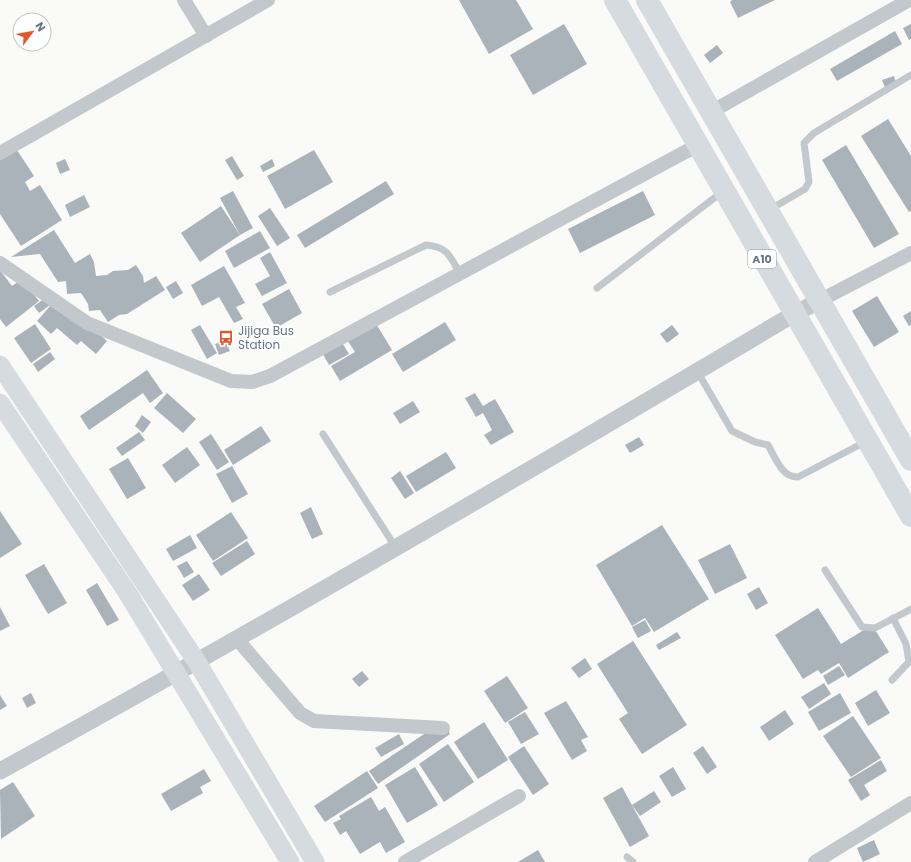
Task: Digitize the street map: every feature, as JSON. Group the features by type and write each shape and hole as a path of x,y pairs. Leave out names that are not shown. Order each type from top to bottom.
{"highway":[{"name":"A10","path":"615,0 911,516"},
{"name":"A10","path":"647,0 911,460"}],"main road":[{"path":"0,365 197,662 315,862"},
{"path":"0,402 122,585 177,673 290,862"}],"street":[{"path":"184,0 206,36"},
{"path":"0,153 268,0"},
{"path":"711,112 909,0"},
{"path":"0,263 86,323 231,381 252,382 270,376 698,145"},
{"path":"0,771 197,662 396,548 794,314 911,253"},
{"path":"237,639 300,713 314,721 443,728"},
{"path":"405,862 519,796"},
{"path":"815,862 911,803"}],"lane":[{"path":"767,211 805,189 809,182 804,143 814,133 911,75"},
{"path":"597,288 724,191"},
{"path":"330,292 426,245 438,246 449,253 460,274"},
{"path":"697,371 732,431 755,442 768,445 785,474 791,478 798,477 867,441"},
{"path":"323,434 396,548"},
{"path":"826,570 862,627 875,628 911,609"},
{"path":"892,680 909,662 906,644 893,618"},
{"path":"627,857 633,862"}],"building":[{"path":"459,0 516,0 533,29 489,54"},
{"path":"732,0 775,0 738,18 730,2"},
{"path":"564,24 587,64 533,95 510,55"},
{"path":"911,24 911,39 909,40 903,28"},
{"path":"895,31 902,44 837,81 830,69"},
{"path":"717,45 723,53 710,63 704,55"},
{"path":"894,76 897,86 886,90 882,80"},
{"path":"888,119 911,156 911,211 909,212 861,136"},
{"path":"846,145 899,234 874,248 822,160"},
{"path":"17,150 34,176 25,182 30,191 40,185 62,220 21,246 0,214 0,160"},
{"path":"314,150 333,182 285,209 267,176"},
{"path":"232,156 244,176 237,180 225,160"},
{"path":"65,159 70,170 60,174 56,163"},
{"path":"272,159 275,166 263,172 260,166"},
{"path":"386,181 394,194 305,248 297,235"},
{"path":"233,191 253,228 240,235 220,198"},
{"path":"643,191 655,215 580,253 568,229"},
{"path":"84,195 90,207 70,217 65,205"},
{"path":"221,206 240,235 200,262 181,233"},
{"path":"270,208 290,238 277,246 258,216"},
{"path":"54,230 75,263 90,254 94,262 96,276 107,275 113,271 128,270 136,265 143,276 144,283 156,276 165,290 127,314 119,315 108,322 100,310 89,311 88,304 81,293 67,294 66,281 58,282 40,254 11,257"},
{"path":"260,231 270,248 234,268 225,251"},
{"path":"270,252 287,283 262,296 255,284 270,276 260,258"},
{"path":"224,266 245,303 236,307 243,319 234,323 219,297 202,306 191,285"},
{"path":"0,270 12,286 22,279 39,301 6,327 0,319"},
{"path":"176,281 183,293 173,299 166,287"},
{"path":"289,289 302,313 276,328 262,304"},
{"path":"48,296 53,303 39,313 34,306"},
{"path":"877,296 899,332 874,347 852,311"},
{"path":"58,297 107,341 96,354 81,341 77,345 57,328 51,334 37,321"},
{"path":"911,311 911,325 909,326 903,316"},
{"path":"375,322 392,350 340,381 331,366 355,352 346,338"},
{"path":"445,322 456,340 403,372 392,354"},
{"path":"35,324 51,349 31,363 14,338"},
{"path":"200,325 217,353 207,359 191,330"},
{"path":"672,325 679,334 667,343 660,334"},
{"path":"338,336 349,354 329,365 319,347"},
{"path":"225,340 230,351 219,355 215,344"},
{"path":"50,352 55,359 38,372 33,364"},
{"path":"147,370 163,393 150,403 143,393 89,430 80,416"},
{"path":"167,393 196,419 183,433 154,408"},
{"path":"475,393 483,406 495,399 514,432 491,445 484,435 492,430 483,413 476,417 465,398"},
{"path":"413,401 420,412 400,424 393,413"},
{"path":"142,415 151,422 143,433 135,426"},
{"path":"261,426 271,441 233,465 224,450"},
{"path":"139,432 145,440 122,456 116,448"},
{"path":"211,434 229,462 217,470 199,442"},
{"path":"639,437 644,445 630,453 625,445"},
{"path":"187,447 200,465 175,483 162,465"},
{"path":"446,452 456,468 416,492 406,476"},
{"path":"128,458 146,488 127,499 109,469"},
{"path":"232,466 248,494 232,503 216,474"},
{"path":"400,471 414,493 405,499 391,478"},
{"path":"311,507 323,534 312,539 300,513"},
{"path":"0,511 22,544 0,558"},
{"path":"231,512 248,538 213,561 196,535"},
{"path":"662,525 709,599 654,632 645,618 632,626 596,565"},
{"path":"190,535 197,548 173,561 166,549"},
{"path":"247,541 255,554 221,576 212,563"},
{"path":"730,544 747,578 715,594 698,560"},
{"path":"187,561 194,572 184,578 177,566"},
{"path":"44,564 67,603 48,614 25,575"},
{"path":"199,574 210,590 193,601 182,585"},
{"path":"97,583 119,620 107,626 86,590"},
{"path":"759,587 768,603 756,610 747,594"},
{"path":"0,607 10,626 0,631"},
{"path":"818,608 841,644 872,625 889,652 848,678 839,663 821,674 818,670 803,679 775,635"},
{"path":"645,620 651,631 638,638 632,627"},
{"path":"677,632 681,638 659,650 656,645"},
{"path":"633,641 687,725 642,754 619,719 628,713 597,664"},
{"path":"585,658 592,669 579,678 571,668"},
{"path":"839,666 845,675 828,685 823,676"},
{"path":"362,671 369,679 359,687 352,679"},
{"path":"507,676 528,708 505,723 484,691"},
{"path":"824,683 831,694 809,709 801,697"},
{"path":"876,690 890,713 868,726 855,703"},
{"path":"31,693 36,703 27,708 22,698"},
{"path":"840,693 851,713 819,731 808,712"},
{"path":"0,695 7,706 0,710"},
{"path":"566,701 588,737 581,740 587,751 572,760 544,713"},
{"path":"785,710 794,724 769,741 760,727"},
{"path":"525,712 539,734 521,744 508,722"},
{"path":"853,716 881,758 851,777 823,736"},
{"path":"442,722 450,734 378,784 369,771"},
{"path":"484,722 508,760 478,779 454,742"},
{"path":"399,734 404,744 381,757 375,748"},
{"path":"448,744 474,782 444,802 419,764"},
{"path":"524,746 549,784 533,795 508,757"},
{"path":"703,746 717,767 707,774 693,753"},
{"path":"881,760 887,771 864,785 870,795 861,801 848,780"},
{"path":"415,767 438,805 407,823 385,785"},
{"path":"673,767 686,789 672,797 659,776"},
{"path":"204,769 211,781 200,787 203,793 171,811 161,794"},
{"path":"367,771 378,788 325,822 314,806"},
{"path":"13,782 35,816 1,839 0,790"},
{"path":"622,787 649,836 630,847 603,798"},
{"path":"654,791 661,802 640,816 632,805"},
{"path":"371,797 379,811 385,807 405,842 386,853 380,842 360,854 346,831 340,835 333,823 341,819 339,816"},
{"path":"874,840 880,854 863,862 857,848"},
{"path":"538,850 545,862 518,862"}],"place":[{"name":"Jijiga Bus Station","path":"226,338"}]}
